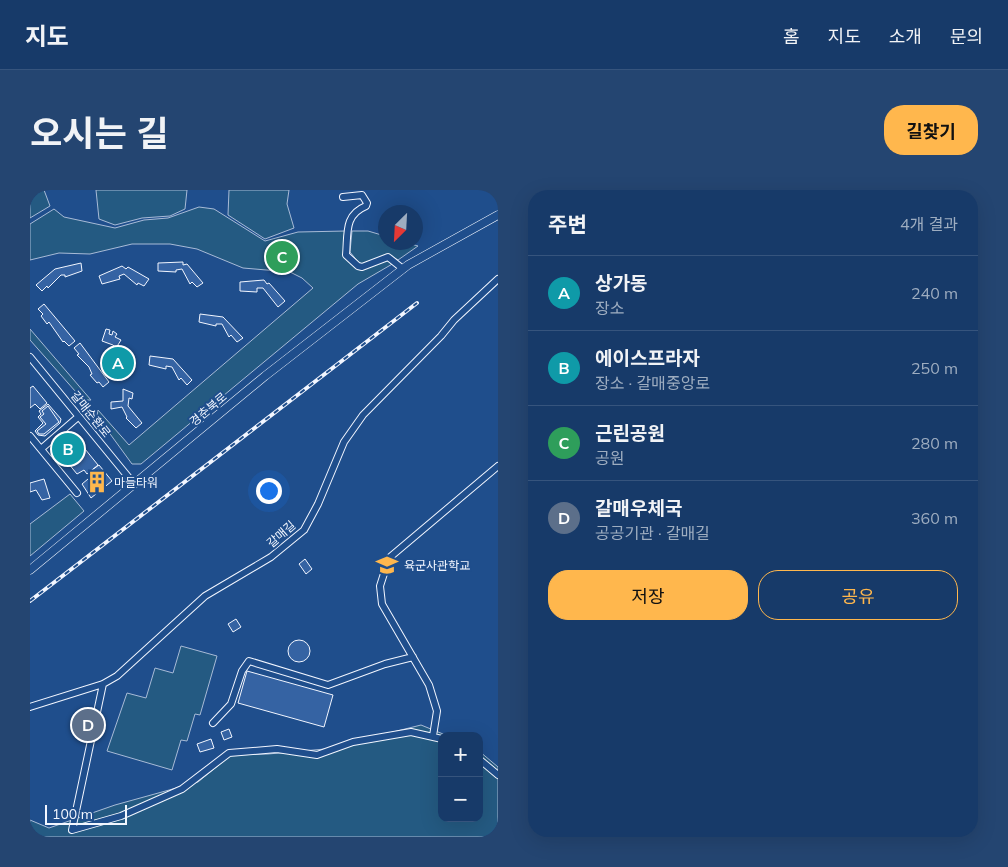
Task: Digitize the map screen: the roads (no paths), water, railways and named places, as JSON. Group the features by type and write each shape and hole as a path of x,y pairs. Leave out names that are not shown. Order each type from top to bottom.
{"main road":[{"name":"경춘북로","path":"30,570 265,376 403,269 441,245 498,214"}],"street":[{"path":"343,197 362,195 367,203 366,206 356,209 349,220 346,254 352,262 362,267 388,257 403,269"},
{"name":"갈매길","path":"30,707 103,684 133,664 206,596 271,557 304,530 318,504 344,442 363,415 441,336 454,320 498,280"},
{"name":"갈매순환로","path":"30,357 134,484"},
{"path":"41,449 78,417"},
{"path":"30,436 77,493"},
{"path":"433,736 437,711 429,685 382,604 380,586 390,558 498,466"},
{"path":"213,723 231,704 242,671 249,661 328,685 385,664 413,657"},
{"path":"103,684 72,830 121,816 182,789 229,753 277,749 318,755 353,742 411,732 438,738"},
{"path":"483,762 498,775"}],"railway":[{"path":"30,601 417,303"}],"place":[{"name":"근린공원","path":"282,257"},
{"name":"상가동","path":"118,363"},
{"name":"에이스프라자","path":"68,449"},
{"name":"마들타워","path":"97,482"},
{"name":"육군사관학교","path":"387,565"},
{"name":"갈매우체국","path":"88,725"}]}
